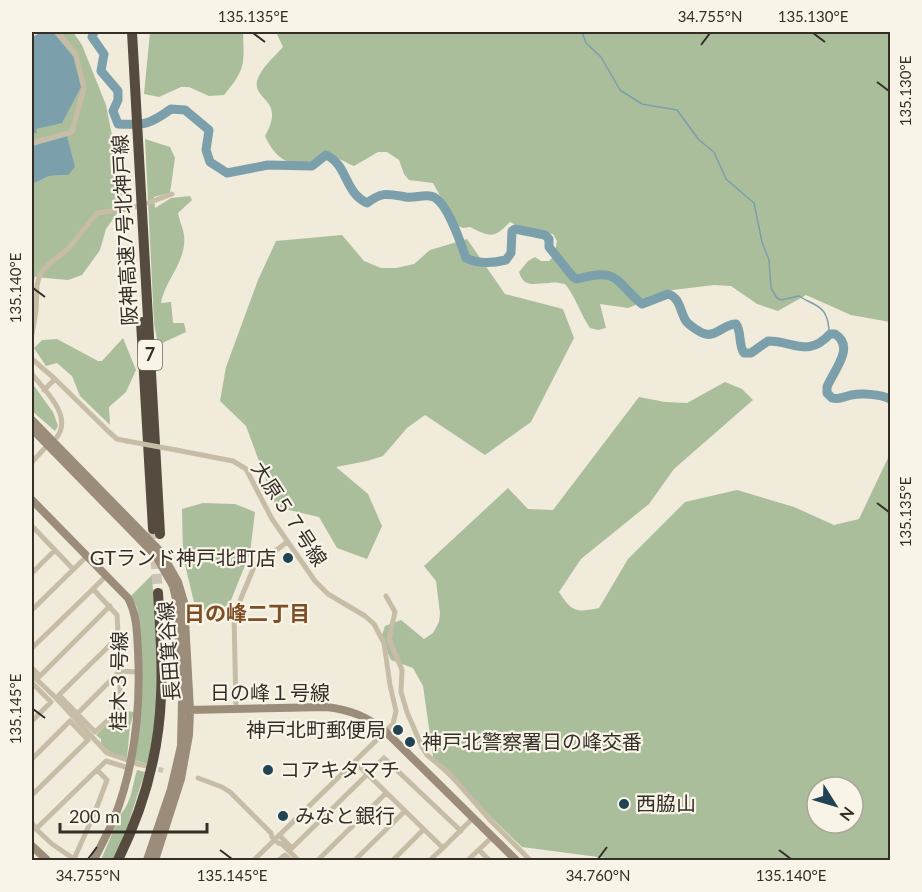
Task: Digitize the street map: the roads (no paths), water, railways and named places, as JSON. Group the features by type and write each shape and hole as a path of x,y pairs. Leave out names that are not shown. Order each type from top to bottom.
{"highway":[{"name":"阪神高速7号北神戸線","path":"124,32 136,177 157,531"},
{"name":"阪神高速7号北神戸線","path":"132,32 136,177"},
{"path":"118,861 144,796 158,729 161,695 162,595 168,666 165,730 154,788 125,861"}],"street":[{"path":"32,143 72,132 84,88 76,54 57,32"},
{"path":"148,203 172,194"},
{"path":"32,334 40,274 68,249 97,213 128,209"},
{"name":"大原５７号線","path":"32,359 56,379 117,439 233,461 246,469 272,519 315,581 328,594 375,624 384,643 396,711 393,724 386,732"},
{"path":"32,374 62,416 62,426 57,437"},
{"path":"44,390 56,379"},
{"name":"長田箕谷線","path":"32,420 148,539 170,565 184,602 186,710 181,746 175,776 147,861"},
{"name":"長田箕谷線","path":"32,429 144,543 165,570 173,586 178,610 188,745 181,779 155,861"},
{"path":"32,462 44,449"},
{"name":"桂木３号線","path":"32,500 128,598 134,609 139,672 138,713 130,763 114,818 94,861"},
{"path":"32,526 73,569"},
{"path":"32,537 37,531"},
{"path":"236,709 234,615 254,567 287,542"},
{"path":"32,573 55,550"},
{"path":"32,610 87,556"},
{"path":"32,648 106,576"},
{"path":"93,589 117,615 119,639 120,671 120,709 95,732 59,695 114,641 119,639"},
{"path":"386,596 395,612 389,639 402,670 401,692 422,747 427,755 449,773 530,861"},
{"path":"32,668 40,676 110,606"},
{"path":"386,655 395,655"},
{"path":"77,714 120,671 139,672"},
{"path":"32,675 107,753 130,763"},
{"path":"32,686 33,684 51,702 32,721"},
{"name":"日の峰１号線","path":"186,710 327,707 347,710 374,722 516,861"},
{"path":"32,759 70,722 88,740 32,795"},
{"path":"254,861 386,732"},
{"path":"279,836 292,848 384,758 460,831"},
{"path":"36,829 106,761 147,766"},
{"path":"355,762 442,848"},
{"path":"32,824 52,844 74,858 107,780 97,770"},
{"path":"198,778 230,792 271,833 272,837"},
{"path":"318,861 386,793"},
{"path":"355,861 404,812"},
{"path":"430,861 474,818"},
{"path":"393,861 423,830"},
{"path":"468,861 492,837"},
{"path":"278,843 282,844 298,861"},
{"path":"32,846 46,861"},
{"path":"479,850 489,861"},
{"path":"279,861 285,855 290,861"}],"water":[{"path":"42,32 53,32 73,56 81,87 62,123 36,129 37,133 32,134 32,37"},
{"path":"67,136 75,167 68,175 49,176 35,183 32,182 32,146"}],"waterway":[{"path":"94,32 92,37 104,54 101,71 118,91 118,100 113,111 118,124 146,123 171,109 185,110 209,130 206,150 210,162 227,173 268,165 312,166 326,155 338,165 354,192 367,203 386,194 436,198 447,212 466,258 475,261 506,260 511,253 512,231 515,229 545,235 549,239 549,247 573,277 577,279 601,275 615,278 642,304 668,294 675,298 686,321 704,333 714,334 736,324 744,353 751,353 768,341 808,347 822,341 830,334 835,334 841,339 843,352 827,387 827,393 835,399 866,394 890,399"},
{"path":"582,32 586,43 601,57 620,90 642,104 677,110 699,140 714,152 726,179 754,203 762,242 769,260 771,288 777,298 781,300 799,296 818,306 828,320 830,334"}],"tunnel":[{"path":"127,209 143,204"},
{"path":"153,529 158,593"},
{"path":"151,768 166,771"}],"place":[{"name":"GTランド神戸北町店","path":"288,558"},
{"name":"神戸北町郵便局","path":"398,730"},
{"name":"神戸北警察署日の峰交番","path":"410,742"},
{"name":"コアキタマチ","path":"268,770"},
{"name":"西脇山","path":"624,804"},
{"name":"みなと銀行","path":"283,816"}],"district":[{"name":"日の峰二丁目","path":"247,614"}]}
